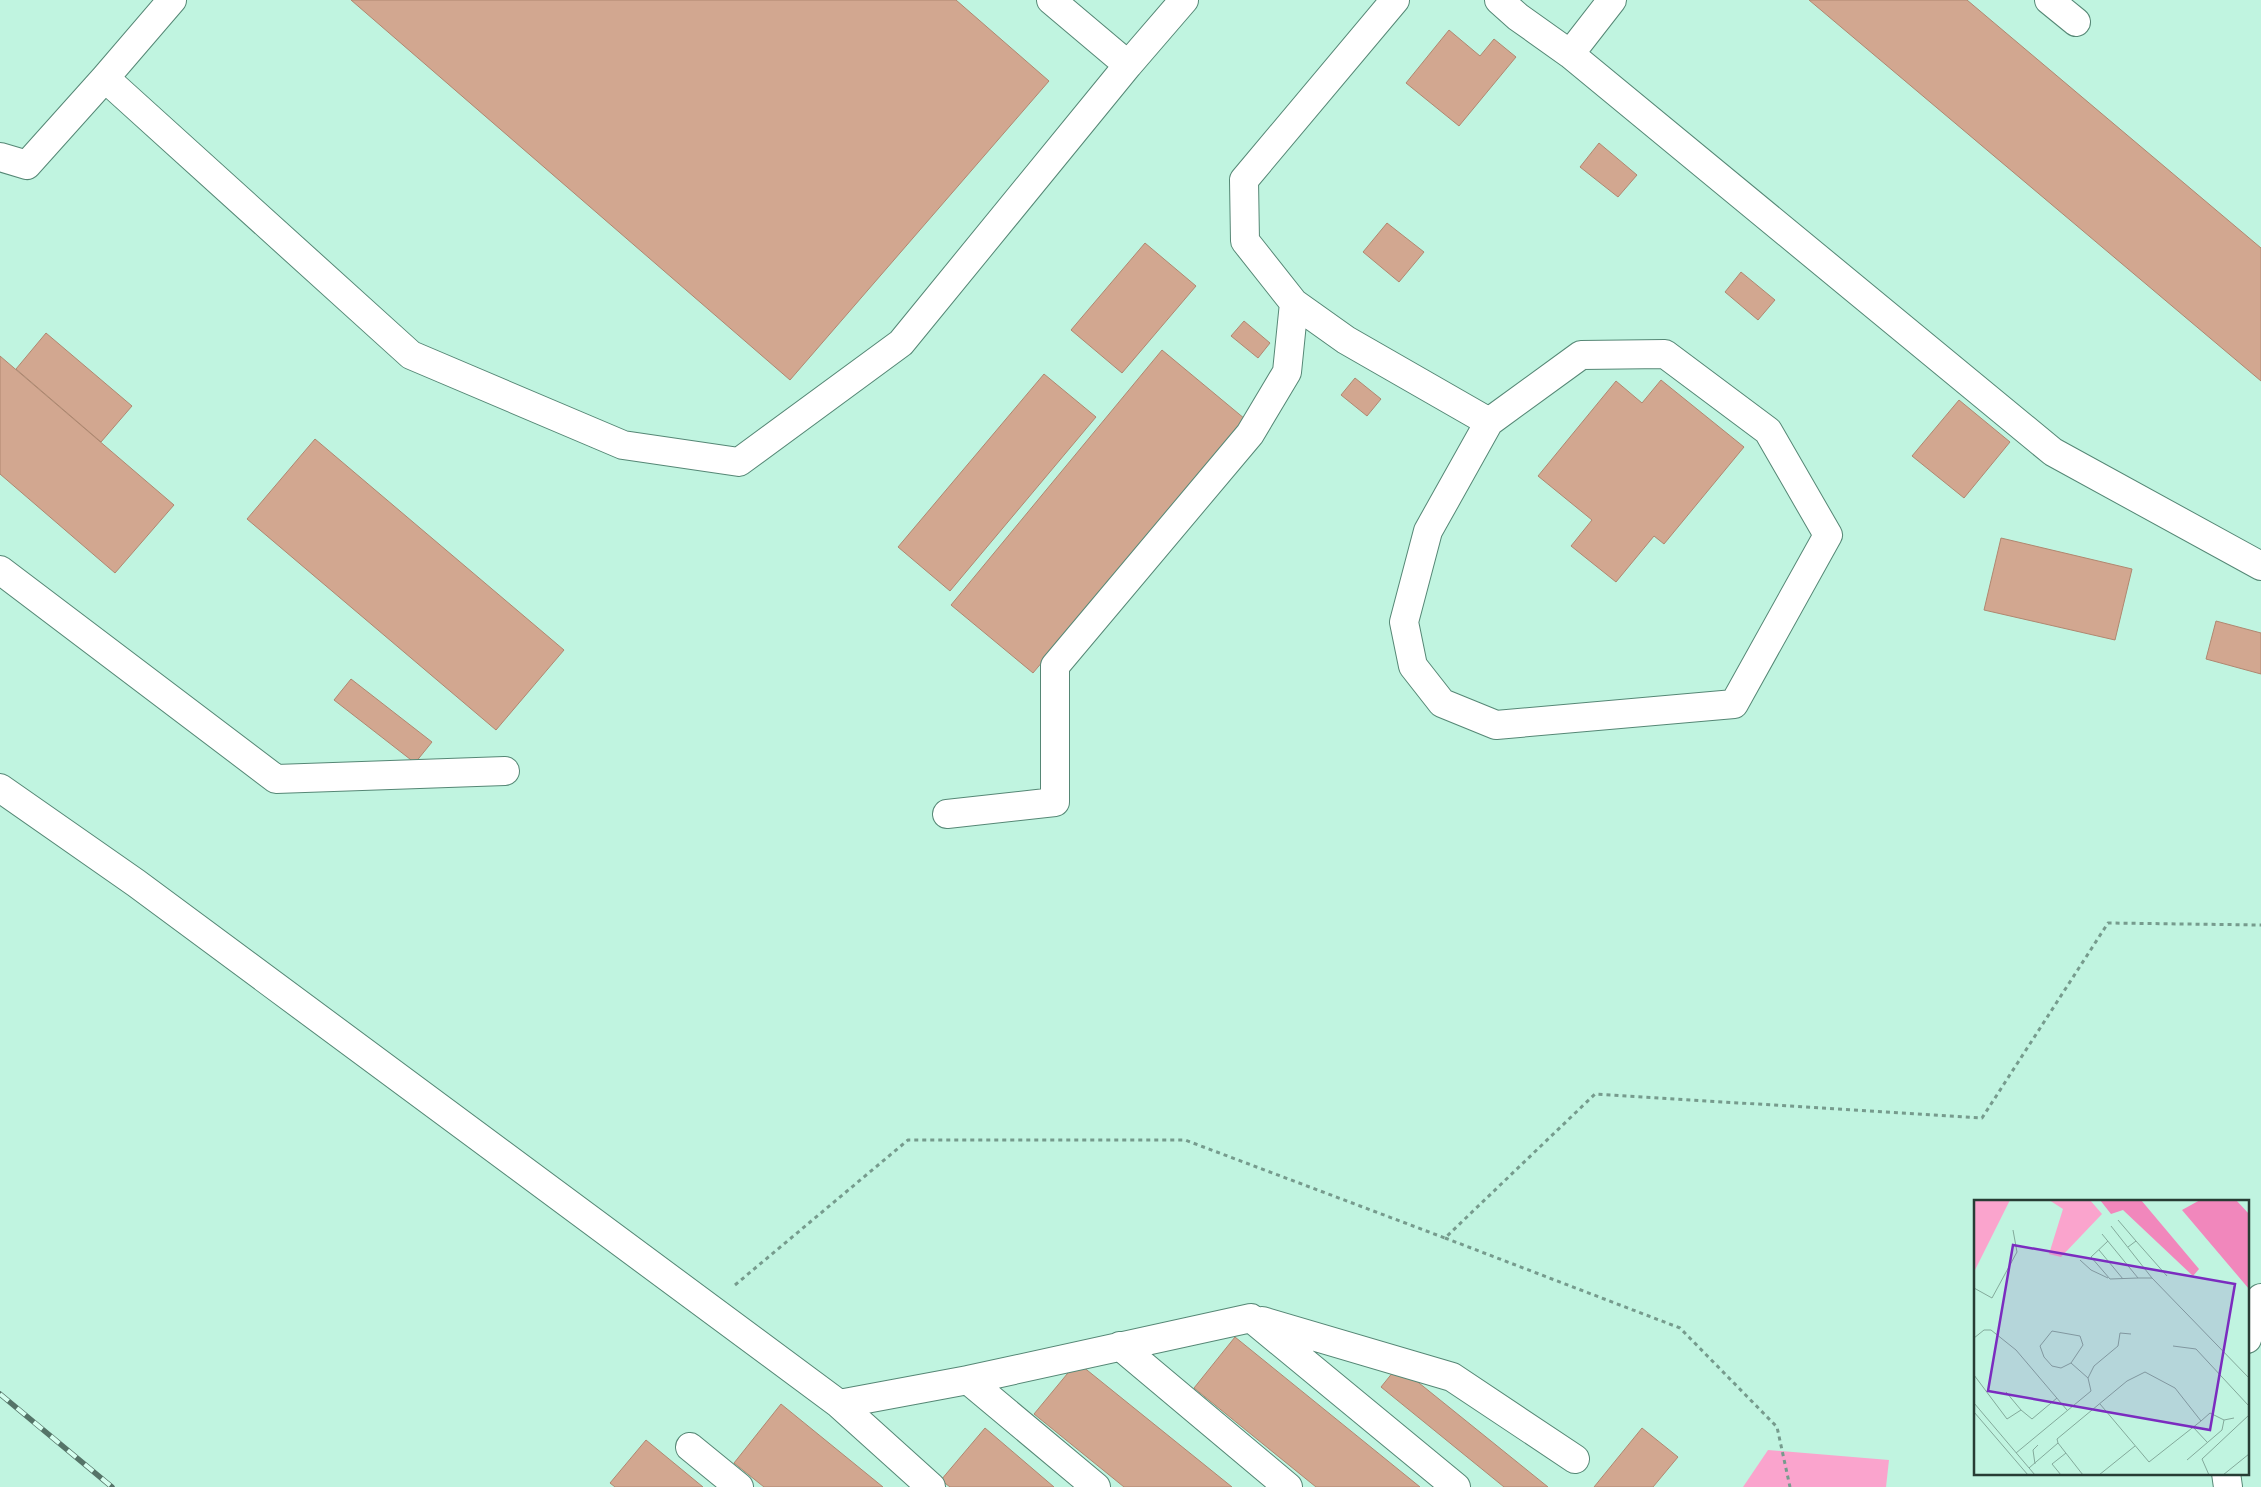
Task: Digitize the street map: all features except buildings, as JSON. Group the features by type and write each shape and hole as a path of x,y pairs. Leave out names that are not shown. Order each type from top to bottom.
{"lane":[{"path":"0,157 27,165 105,78 171,0"},
{"path":"1051,0 1128,65"},
{"path":"105,78 411,355 623,445 739,462 901,343 1128,65 1184,0"},
{"path":"1395,0 1244,180 1245,241 1294,303 1346,340 1489,422"},
{"path":"1499,0 1518,17 1570,54 2053,452 2261,566"},
{"path":"1570,54 1612,0"},
{"path":"2050,0 2076,22"},
{"path":"947,814 1055,802 1055,666 1250,434 1287,372 1294,303"},
{"path":"1665,354 1768,431 1828,535 1734,704 1496,725 1442,703 1413,666 1404,622 1428,531 1489,422 1581,355 1665,354"},
{"path":"0,570 276,779 505,771"},
{"path":"0,788 136,883 839,1404 931,1487"},
{"path":"2248,1336 2261,1298"},
{"path":"839,1404 968,1380 1251,1318 1452,1377 1575,1459"},
{"path":"1251,1318 1456,1487"},
{"path":"1120,1346 1288,1487"},
{"path":"968,1380 1096,1487"},
{"path":"690,1447 739,1487"},
{"path":"2226,1474 2228,1487"}],"path":[{"path":"1445,1238 1595,1094 1982,1118 2108,923 2261,925"},
{"path":"709,1308 908,1140 1185,1140 1680,1328 1777,1427 1790,1487"}],"shaded area":[{"path":"1768,1450 1889,1460 1886,1487 1743,1487"}],"railway":[{"path":"0,1394 112,1487"}]}
